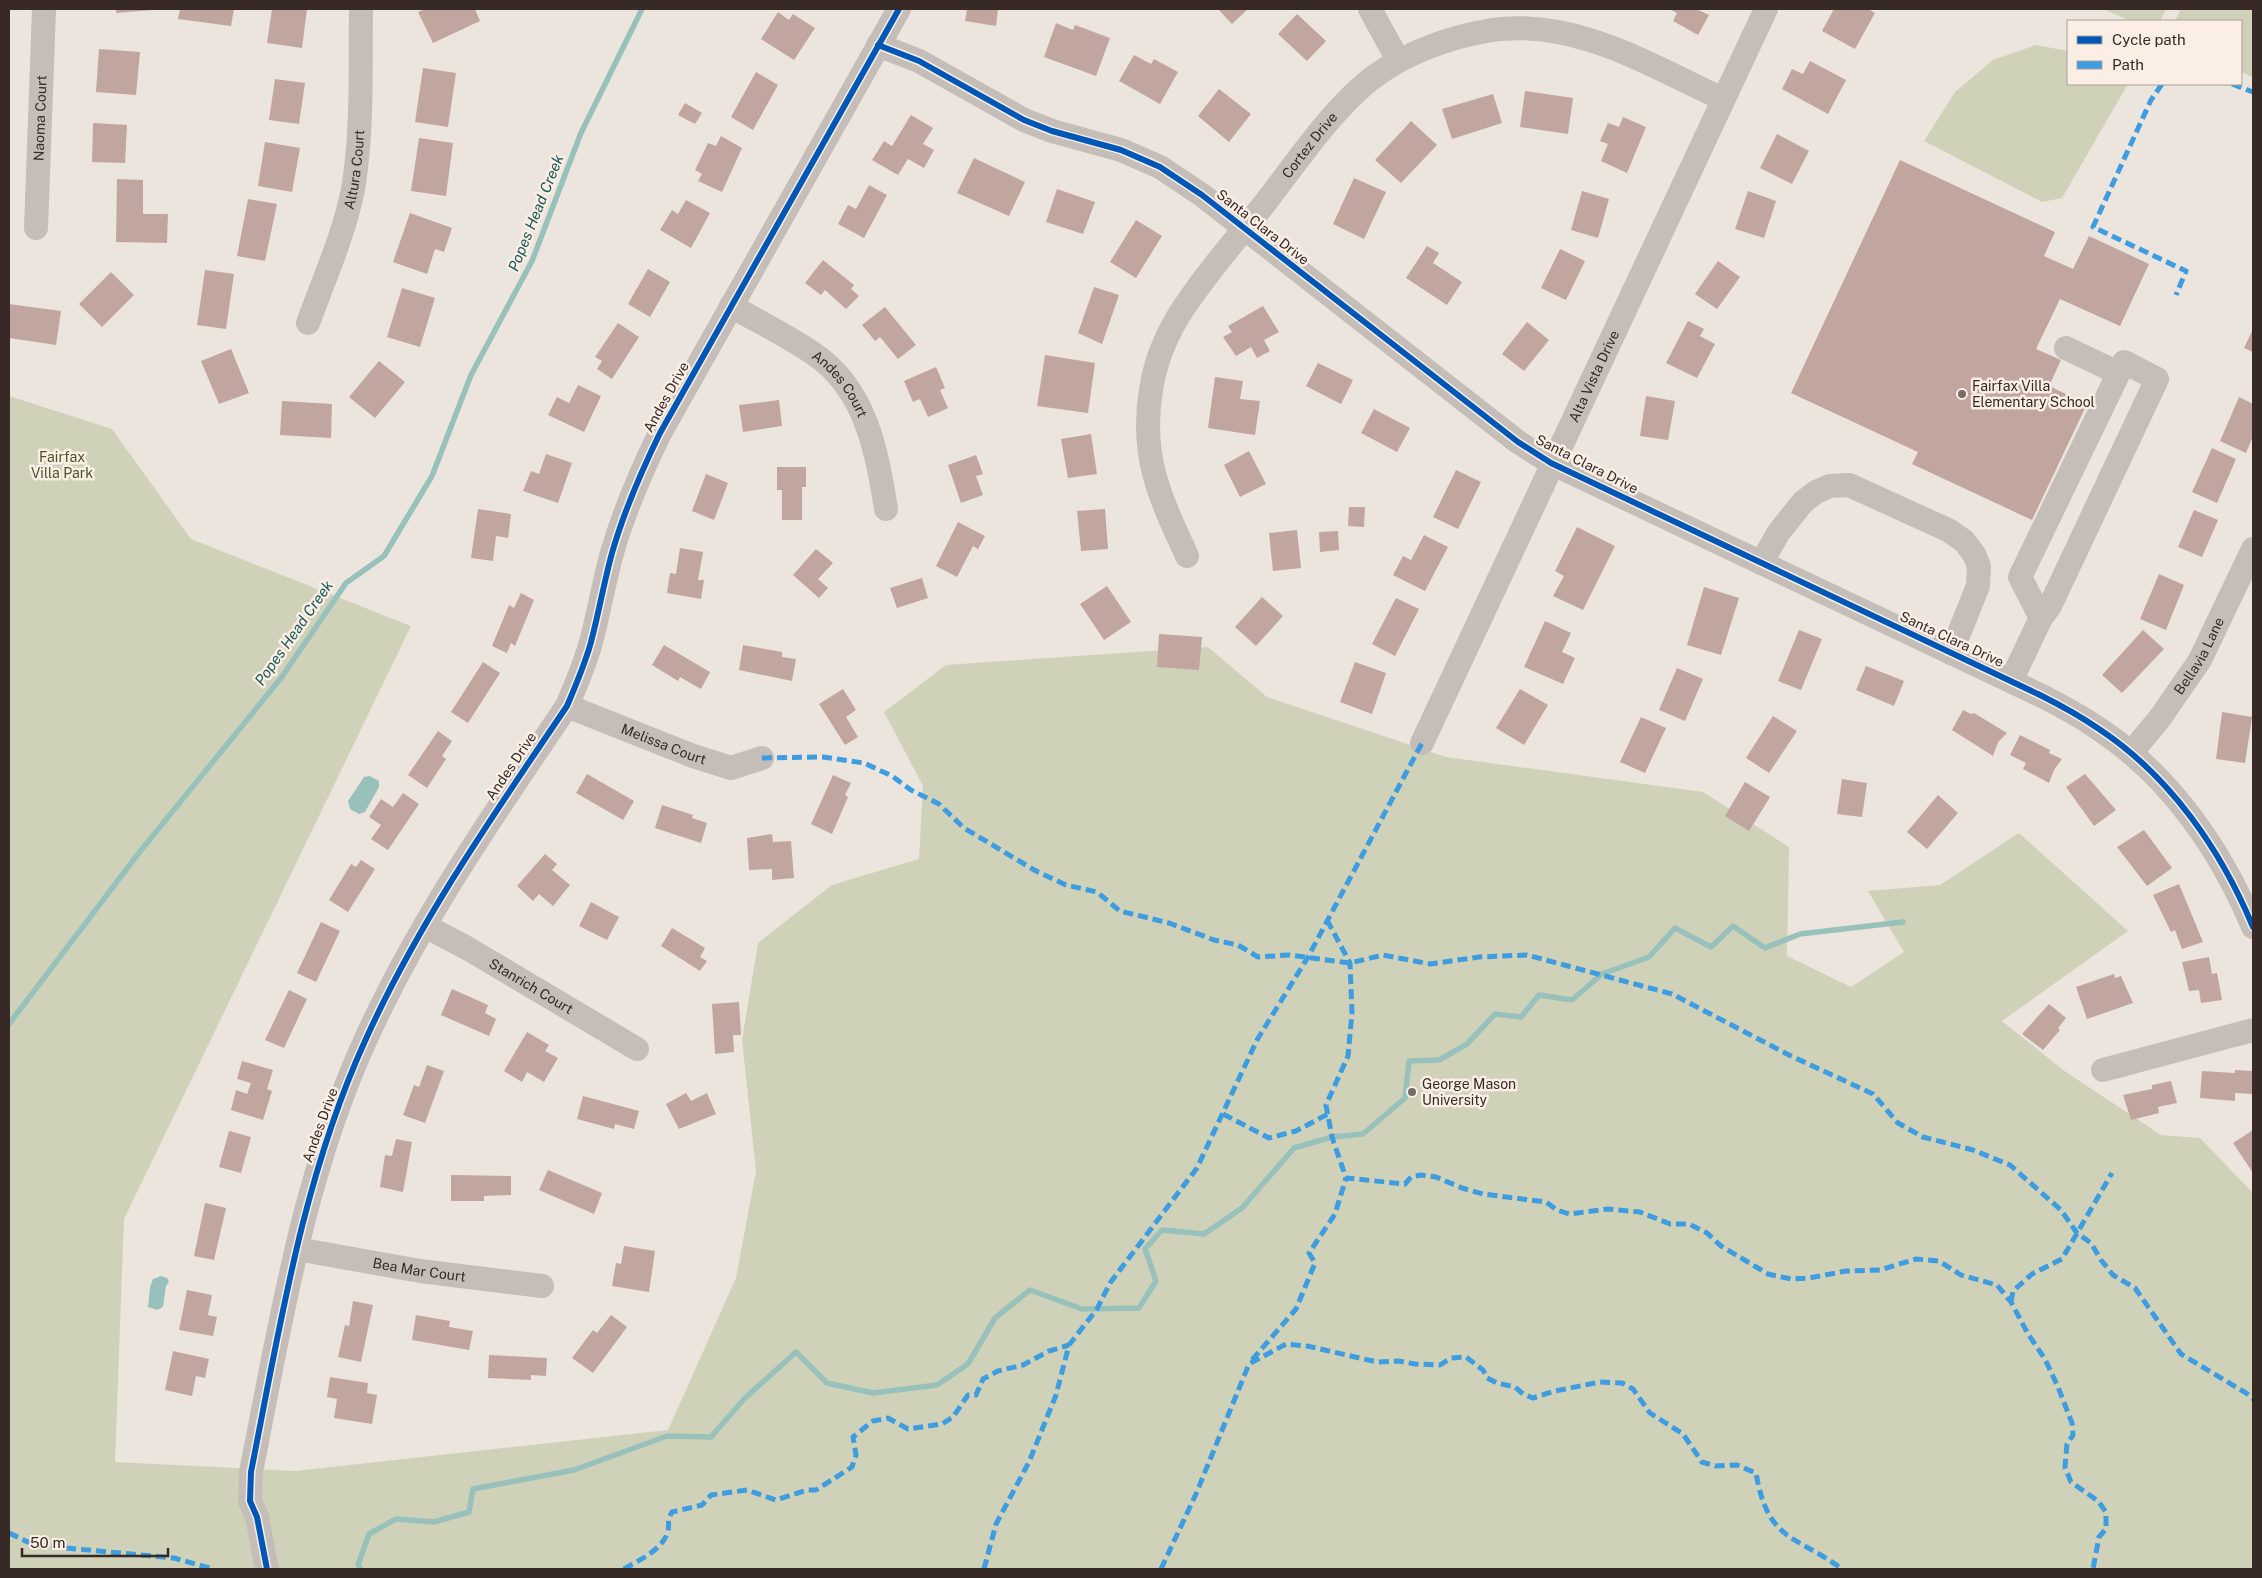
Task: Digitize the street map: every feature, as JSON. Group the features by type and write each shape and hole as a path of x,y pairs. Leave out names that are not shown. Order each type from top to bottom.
{"street":[{"name":"Naoma Court","path":"36,228 44,9"},
{"name":"Altura Court","path":"308,323 344,225 353,188 358,139 362,9"},
{"name":"Andes Drive","path":"267,1569 257,1517 250,1500 251,1472 297,1249 312,1187 332,1124 364,1042 406,958 446,888 567,706 581,674 591,643 612,554 638,480 660,433 899,9"},
{"path":"1370,9 1398,60"},
{"name":"Alta Vista Drive","path":"1422,743 1766,9"},
{"name":"Cortez Drive","path":"1188,556 1159,493 1153,473 1148,432 1151,387 1161,351 1178,317 1245,228 1351,96 1398,60 1416,51 1492,30 1550,31 1602,43 1723,99"},
{"name":"Santa Clara Drive","path":"878,45 919,62 1024,120 1052,131 1121,150 1160,167 1202,194 1518,442 1552,463 2011,681 2074,713 2131,753 2170,793 2200,830 2225,867 2253,927"},
{"name":"Andes Court","path":"731,306 815,355 832,370 852,393 866,419 880,472 886,509"},
{"path":"2011,681 2041,618 2050,606 2157,379 2130,372 2066,348"},
{"path":"2041,618 2020,577 2130,372"},
{"path":"1761,563 1779,532 1803,502 1816,492 1830,486 1849,485 1948,530 1964,541 1974,554 1979,566 1978,586 1951,653"},
{"name":"Bellavia Lane","path":"2131,753 2160,718 2200,660 2253,549"},
{"name":"Melissa Court","path":"567,706 693,756 731,768 762,758"},
{"name":"Stanrich Court","path":"425,926 467,948 637,1049"},
{"path":"2103,1070 2253,1030"},
{"name":"Bea Mar Court","path":"297,1249 420,1271 542,1286"}],"green space":[{"path":"2103,9 2166,9 2160,20 2128,20"},
{"path":"2181,9 2253,9 2253,77 2242,72 2242,20 2176,20"},
{"path":"2036,45 2067,51 2067,85 2127,85 2062,198 2042,202 1924,141 1955,92 1993,60"},
{"name":"Fairfax Villa Park","path":"9,396 112,429 191,539 411,626 124,1219 115,1462 295,1471 668,1430 736,1278 756,1171 742,1040 758,943 832,885 919,859 923,786 884,712 946,665 1208,647 1267,697 1446,757 1703,792 1789,847 1787,956 1851,987 1904,952 1868,891 1940,885 2019,833 2128,931 2002,1021 2066,1072 2161,1135 2200,1138 2253,1193 2253,1569 9,1569"}],"water":[{"path":"370,776 379,781 379,787 365,812 359,814 350,809 348,801 364,777"},
{"path":"161,1276 167,1278 169,1282 166,1286 163,1307 157,1310 148,1307 150,1287 153,1279"}],"building":[{"path":"116,9 153,9 153,10 116,13"},
{"path":"180,9 234,9 231,26 178,19"},
{"path":"272,9 307,9 302,48 267,43"},
{"path":"425,9 475,9 480,21 433,43 418,12"},
{"path":"967,9 998,9 996,26 965,21"},
{"path":"1218,9 1248,9 1232,24"},
{"path":"1669,9 1696,9 1709,15 1698,35 1673,21 1677,13"},
{"path":"1834,9 1868,9 1875,13 1855,49 1822,31"},
{"path":"778,12 789,20 793,14 815,28 794,60 761,39"},
{"path":"1297,14 1326,41 1307,61 1278,34"},
{"path":"1056,23 1073,30 1075,25 1110,38 1096,76 1044,57"},
{"path":"99,49 140,52 136,95 96,92"},
{"path":"1134,55 1151,64 1154,59 1178,72 1160,104 1119,81"},
{"path":"1810,61 1846,80 1828,114 1782,89 1792,69 1803,74"},
{"path":"423,68 456,73 448,127 415,122"},
{"path":"756,72 778,85 753,130 731,117"},
{"path":"275,79 305,83 299,124 269,120"},
{"path":"1219,89 1251,114 1229,142 1198,116"},
{"path":"1525,91 1573,98 1568,134 1520,127"},
{"path":"1493,94 1502,123 1452,139 1442,109"},
{"path":"685,103 702,113 695,124 678,115"},
{"path":"911,115 933,128 923,144 934,150 924,168 908,159 898,175 872,160 884,141 892,146"},
{"path":"1623,117 1646,127 1627,173 1601,161 1608,144 1600,141 1608,123 1619,127"},
{"path":"1411,121 1437,145 1401,183 1375,160"},
{"path":"93,123 127,125 125,163 92,162"},
{"path":"1777,134 1809,151 1792,184 1760,168"},
{"path":"721,136 742,148 722,192 698,181 702,174 695,170 708,143 716,146"},
{"path":"419,138 453,143 446,196 411,191"},
{"path":"265,142 300,148 292,192 258,186"},
{"path":"974,158 1025,182 1009,216 957,193"},
{"path":"1900,160 2055,232 2044,256 2073,269 2089,236 2149,264 2120,326 2060,299 2036,349 2061,360 2049,386 2087,404 2032,520 1912,464 1918,452 1791,393"},
{"path":"1354,178 1386,192 1364,239 1333,224"},
{"path":"117,179 143,180 143,214 168,214 167,243 116,242"},
{"path":"869,185 887,195 864,238 838,224 848,205 856,209"},
{"path":"1057,189 1095,202 1083,234 1046,222"},
{"path":"1582,191 1609,199 1598,238 1571,230"},
{"path":"1748,191 1776,201 1764,238 1735,229"},
{"path":"248,199 277,204 265,261 237,256"},
{"path":"686,200 710,213 691,248 660,230 672,210 678,214"},
{"path":"410,213 452,228 444,252 435,249 427,274 393,262"},
{"path":"1136,220 1162,236 1136,278 1110,262"},
{"path":"1427,246 1439,253 1433,263 1462,282 1447,305 1406,278"},
{"path":"1560,249 1585,261 1566,300 1541,288"},
{"path":"823,260 854,285 851,289 859,296 846,309 825,290 821,295 805,283"},
{"path":"1718,261 1740,277 1717,309 1695,294"},
{"path":"648,269 670,282 650,317 628,304"},
{"path":"205,270 234,274 226,329 197,325"},
{"path":"111,272 134,295 102,327 79,304"},
{"path":"1094,287 1119,295 1102,344 1078,333"},
{"path":"402,288 435,298 420,347 387,337"},
{"path":"9,304 61,311 56,345 9,338"},
{"path":"1263,306 1279,332 1264,340 1270,351 1257,358 1251,347 1236,356 1223,337 1232,332 1228,326"},
{"path":"885,307 916,345 898,359 880,337 875,341 862,325"},
{"path":"1688,321 1704,329 1700,336 1715,344 1697,378 1666,363"},
{"path":"1527,322 1549,340 1524,371 1502,354"},
{"path":"618,323 639,337 612,379 597,369 602,361 595,357"},
{"path":"2253,329 2253,352 2244,348"},
{"path":"231,349 249,393 219,404 201,361"},
{"path":"1045,355 1095,363 1088,413 1037,406"},
{"path":"379,361 405,382 375,418 349,397"},
{"path":"1318,363 1353,380 1341,404 1306,386"},
{"path":"936,367 945,388 940,390 948,408 928,417 920,399 913,402 904,381"},
{"path":"1215,377 1243,381 1240,399 1260,401 1255,435 1208,428"},
{"path":"578,385 601,396 584,432 548,415 557,397 569,403"},
{"path":"1646,396 1675,401 1668,440 1640,436"},
{"path":"2239,397 2253,404 2253,436 2246,453 2220,441"},
{"path":"779,400 782,426 743,432 739,405"},
{"path":"282,401 332,404 331,438 280,435"},
{"path":"1374,409 1410,428 1397,452 1361,433"},
{"path":"1091,434 1097,474 1068,478 1061,439"},
{"path":"2212,448 2236,459 2217,503 2192,492"},
{"path":"1249,451 1266,484 1240,497 1224,465"},
{"path":"546,454 572,463 558,503 523,491 531,471 539,474"},
{"path":"976,455 983,474 976,476 983,495 961,503 948,465"},
{"path":"777,467 806,467 806,487 802,487 802,520 782,520 782,490 777,490"},
{"path":"1456,470 1481,482 1458,529 1433,517"},
{"path":"706,474 728,483 714,520 692,511"},
{"path":"1349,507 1365,507 1364,527 1348,526"},
{"path":"478,509 511,514 508,538 496,536 493,561 471,558"},
{"path":"1105,509 1108,549 1081,551 1077,511"},
{"path":"2194,510 2218,520 2202,557 2178,547"},
{"path":"958,522 985,536 978,549 973,546 957,577 936,566"},
{"path":"1577,527 1615,546 1583,610 1553,596 1564,576 1555,571"},
{"path":"1297,530 1301,568 1273,571 1269,533"},
{"path":"1338,531 1339,550 1320,552 1319,532"},
{"path":"1424,535 1448,547 1425,591 1393,575 1403,556 1411,560"},
{"path":"680,548 703,552 698,580 704,580 701,599 667,593 670,573 676,574"},
{"path":"816,549 833,563 818,579 828,588 819,598 793,575"},
{"path":"2159,574 2184,585 2166,630 2140,619"},
{"path":"922,578 928,598 897,608 890,588"},
{"path":"1107,586 1131,622 1104,640 1080,604"},
{"path":"1704,587 1739,598 1721,655 1687,645"},
{"path":"521,593 534,600 515,646 511,643 507,653 492,646 509,605 514,608"},
{"path":"1262,597 1283,616 1256,646 1235,627"},
{"path":"1396,598 1419,609 1395,656 1372,644"},
{"path":"1545,621 1571,633 1562,652 1575,658 1563,684 1524,667"},
{"path":"1799,630 1822,639 1801,690 1778,681"},
{"path":"2143,630 2164,649 2122,693 2102,675"},
{"path":"1159,634 1202,637 1199,670 1157,667"},
{"path":"664,645 710,672 701,689 680,677 678,681 652,665"},
{"path":"743,645 782,652 782,657 796,659 792,681 739,670"},
{"path":"483,662 500,673 468,723 451,712"},
{"path":"1355,662 1386,673 1372,714 1340,702"},
{"path":"1866,666 1904,681 1894,706 1856,690"},
{"path":"1677,668 1703,679 1685,721 1659,710"},
{"path":"843,689 856,710 846,717 858,737 845,745 819,704"},
{"path":"1520,689 1548,705 1524,745 1496,728"},
{"path":"1963,710 1971,714 1974,713 2007,733 1998,742 1993,756 1952,730"},
{"path":"2222,712 2252,717 2245,763 2216,759"},
{"path":"1773,716 1797,731 1769,773 1746,758"},
{"path":"1641,717 1666,728 1645,773 1620,762"},
{"path":"438,731 452,741 442,756 446,759 427,788 408,775"},
{"path":"2020,735 2050,750 2049,753 2062,759 2054,770 2049,783 2023,769 2026,763 2010,755"},
{"path":"587,774 634,801 623,820 576,793"},
{"path":"2085,774 2116,810 2094,826 2066,787"},
{"path":"833,775 851,783 845,795 848,797 832,834 811,824"},
{"path":"1842,779 1867,783 1862,817 1837,814"},
{"path":"1745,782 1770,797 1749,831 1725,816"},
{"path":"403,793 419,804 388,850 371,839 381,825 369,817 381,799 393,807"},
{"path":"1938,795 1958,813 1927,849 1907,832"},
{"path":"662,805 693,815 692,818 707,823 701,843 655,828"},
{"path":"2144,830 2172,868 2147,886 2117,847"},
{"path":"772,834 773,842 791,841 794,878 772,880 772,869 749,870 747,838"},
{"path":"545,854 557,864 552,870 570,885 553,906 539,894 533,901 517,886"},
{"path":"361,860 375,869 348,912 329,900 351,864 356,867"},
{"path":"2179,884 2203,942 2182,949 2175,930 2171,932 2153,895"},
{"path":"591,902 619,917 607,940 579,926"},
{"path":"321,922 340,931 316,982 297,973"},
{"path":"672,928 705,948 700,957 707,961 700,971 661,946"},
{"path":"2209,957 2212,974 2217,973 2222,1000 2201,1003 2199,990 2189,991 2182,962"},
{"path":"2114,974 2115,978 2121,976 2133,1003 2087,1019 2076,987"},
{"path":"452,989 488,1005 485,1013 496,1019 489,1036 441,1015"},
{"path":"289,990 307,999 284,1048 265,1040"},
{"path":"739,1002 741,1035 733,1035 734,1052 715,1054 712,1004"},
{"path":"2049,1004 2066,1018 2058,1028 2060,1030 2043,1050 2022,1034"},
{"path":"527,1032 549,1045 545,1051 558,1058 544,1082 527,1072 522,1082 504,1071"},
{"path":"242,1061 273,1070 267,1089 272,1091 263,1120 231,1110 236,1090 247,1094 251,1083 237,1079"},
{"path":"427,1065 444,1071 425,1123 403,1115 414,1085 419,1087"},
{"path":"2235,1070 2253,1071 2253,1094 2235,1093 2235,1101 2200,1098 2202,1071 2235,1073"},
{"path":"2171,1081 2177,1103 2158,1107 2159,1113 2131,1120 2123,1095 2152,1089 2152,1085"},
{"path":"686,1093 691,1101 707,1093 716,1114 679,1129 666,1104"},
{"path":"583,1096 639,1111 634,1129 615,1124 614,1129 577,1119"},
{"path":"2253,1130 2253,1173 2233,1143"},
{"path":"229,1131 251,1137 241,1173 219,1167"},
{"path":"396,1139 412,1142 403,1192 380,1187 385,1155 392,1156"},
{"path":"548,1170 602,1193 594,1214 539,1190"},
{"path":"451,1175 511,1176 511,1195 484,1196 484,1201 451,1201"},
{"path":"205,1203 226,1208 214,1260 194,1256"},
{"path":"624,1246 655,1251 649,1292 612,1286 616,1263 621,1264"},
{"path":"187,1290 212,1295 208,1315 217,1317 213,1336 179,1330"},
{"path":"353,1301 373,1305 361,1362 338,1357 345,1325 349,1326"},
{"path":"416,1315 450,1321 449,1327 473,1331 469,1350 412,1340"},
{"path":"611,1315 627,1327 593,1373 572,1358 593,1330 597,1333"},
{"path":"173,1351 209,1359 205,1378 196,1376 192,1396 165,1390"},
{"path":"489,1355 547,1358 546,1376 531,1375 531,1380 488,1378"},
{"path":"330,1377 368,1383 367,1393 377,1395 372,1424 334,1418 337,1399 327,1397"}],"waterway":[{"name":"Popes Head Creek","path":"9,1024 138,854 281,678 346,583 384,556 432,476 471,375 532,261 581,133 642,9"},
{"path":"361,1569 358,1565 369,1534 396,1519 434,1522 469,1512 473,1489 574,1470 667,1436 711,1437 744,1399 796,1352 827,1383 873,1393 937,1385 968,1364 995,1318 1030,1290 1082,1309 1139,1308 1156,1281 1145,1249 1162,1230 1204,1234 1242,1208 1294,1148 1332,1137 1363,1134 1405,1098 1409,1061 1439,1060 1467,1044 1495,1014 1521,1017 1539,995 1572,1000 1602,974 1649,957 1675,928 1711,947 1733,926 1765,948 1800,934 1903,922"}],"marked path":[{"path":"2161,85 2151,100 2093,227 2186,271 2176,295"},
{"path":"2235,85 2253,92"},
{"path":"984,1569 996,1524 1029,1462 1056,1395 1069,1345 1097,1309 1110,1283 1197,1168 1257,1040 1308,957 1422,743"},
{"path":"762,758 823,757 864,763 892,776 911,790 939,804 964,828 1036,871 1066,885 1097,892 1120,911 1169,923 1214,940 1238,945 1258,957 1289,955 1350,963 1383,955 1430,964 1479,957 1527,955 1672,994 1789,1055 1873,1094 1898,1123 1923,1137 1973,1150 2010,1165 2061,1210 2077,1233 2091,1243 2113,1275 2135,1288 2181,1354 2253,1399"},
{"path":"1327,920 1350,963 1352,1013 1348,1056 1326,1105 1332,1137 1346,1178 1405,1184 1411,1177 1421,1175 1436,1177 1462,1188 1483,1194 1546,1202 1557,1210 1569,1214 1608,1209 1640,1212 1670,1224 1689,1224 1707,1233 1721,1246 1768,1274 1791,1279 1809,1278 1846,1271 1880,1270 1916,1259 1939,1261 1961,1275 1997,1285 2011,1302 2028,1334 2045,1359 2072,1423 2073,1435 2067,1444 2065,1467 2071,1482 2098,1501 2106,1512 2106,1529 2099,1537 2093,1569"},
{"path":"1223,1114 1269,1138 1296,1131 1328,1114"},
{"path":"2011,1302 2013,1291 2032,1274 2062,1259 2112,1173"},
{"path":"1252,1360 1296,1309 1315,1263 1309,1253 1335,1214 1346,1178"},
{"path":"1161,1569 1196,1494 1249,1364 1286,1344 1307,1346 1377,1362 1398,1361 1440,1365 1451,1358 1466,1357 1483,1370 1487,1378 1497,1383 1515,1387 1523,1394 1533,1398 1555,1391 1600,1382 1622,1383 1633,1389 1650,1413 1683,1434 1702,1462 1715,1466 1737,1465 1756,1473 1761,1495 1768,1512 1776,1524 1786,1534 1842,1569"},
{"path":"624,1569 650,1554 661,1544 668,1531 672,1512 702,1505 711,1495 747,1490 776,1500 807,1490 816,1490 852,1467 856,1455 853,1437 873,1421 888,1418 908,1429 942,1424 953,1417 968,1395 976,1395 983,1379 998,1371 1023,1365 1049,1351 1069,1345"},
{"path":"9,1533 34,1545 174,1558 213,1569"}],"cycle path":[{"path":"267,1569 257,1517 250,1501 251,1472 283,1307 309,1199 343,1093 386,997 433,911 485,828 567,706 589,650 609,564 622,522 633,492 660,433 899,9"},
{"path":"878,45 919,61 1024,120 1052,131 1121,150 1160,167 1202,195 1518,442 1551,463 2040,695 2092,724 2125,748 2149,769 2191,817 2225,870 2253,927"}],"place":[{"name":"Fairfax Villa Elementary School","path":"1962,394"},
{"name":"George Mason University","path":"1412,1092"}]}
